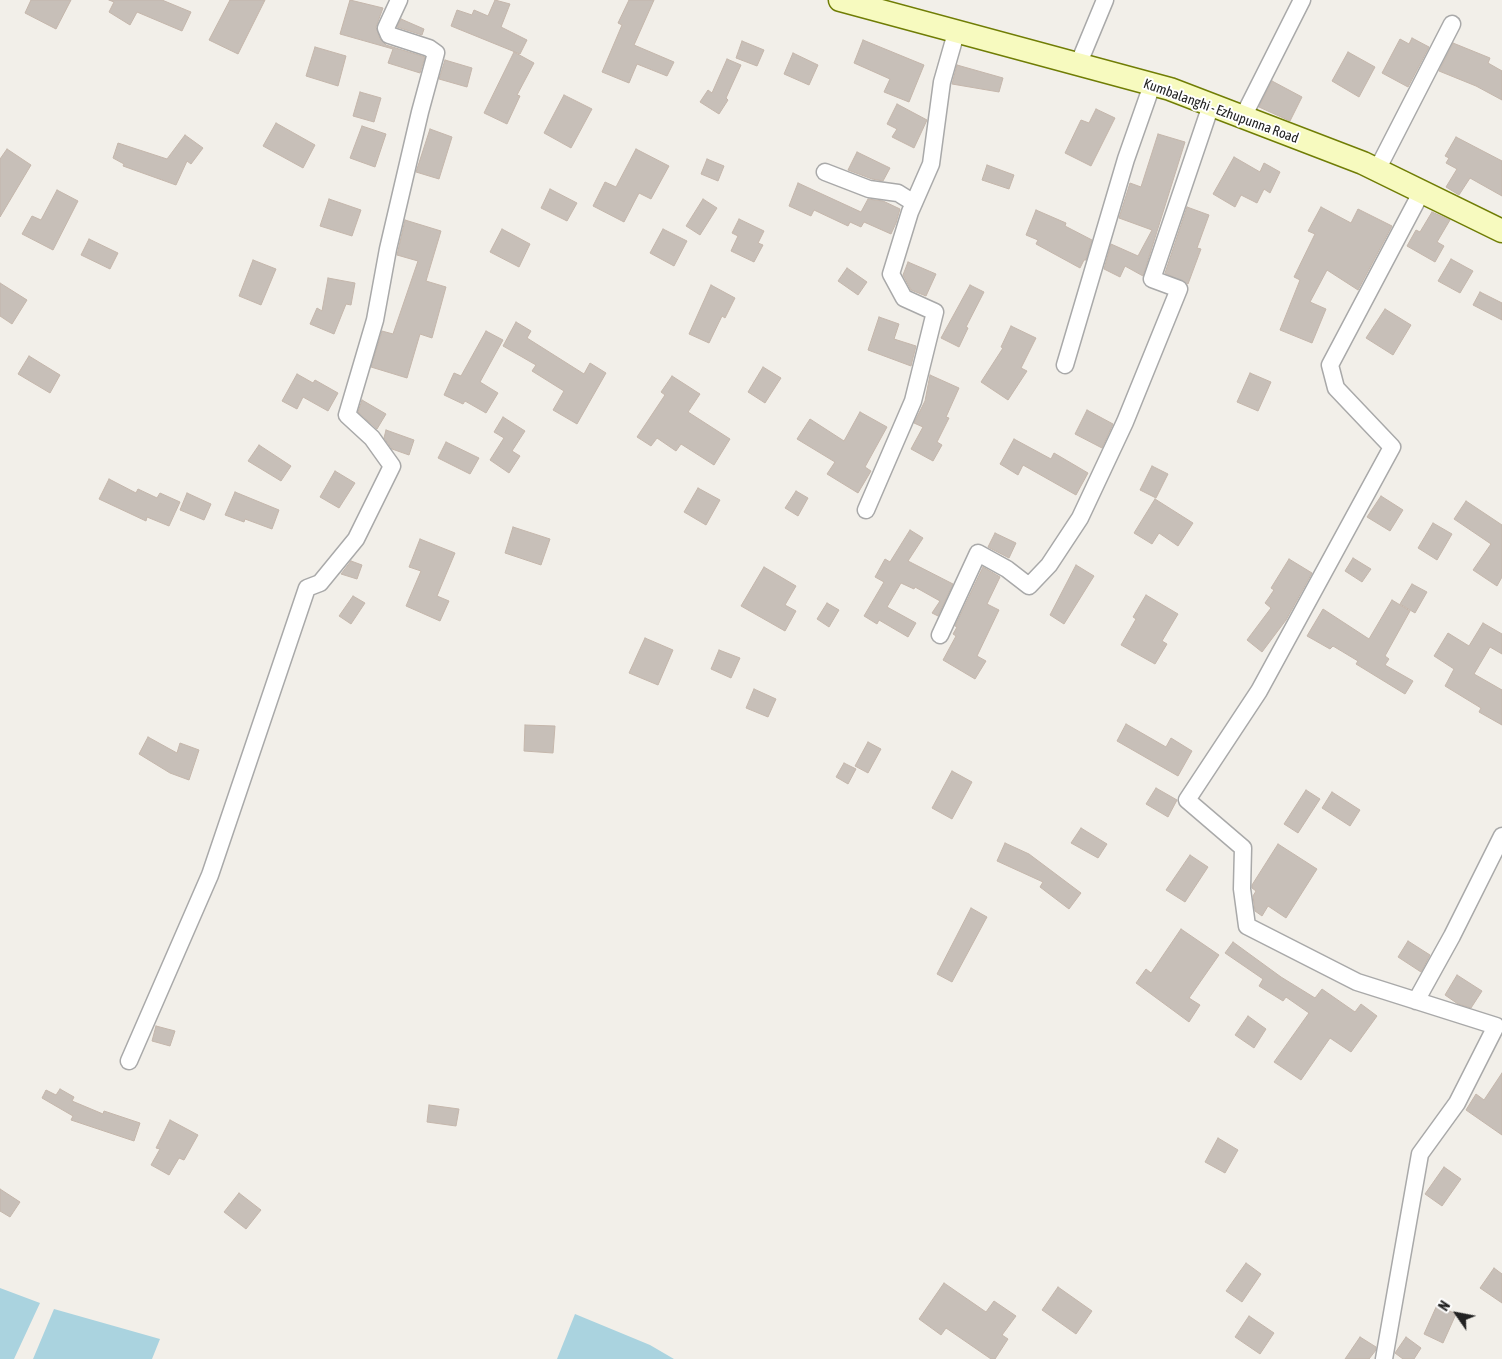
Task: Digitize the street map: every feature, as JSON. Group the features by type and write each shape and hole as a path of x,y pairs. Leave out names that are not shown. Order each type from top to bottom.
{"main road":[{"name":"Kumbalanghi - Ezhupunna Road","path":"840,0 1152,85 1211,105 1377,170 1502,231"}],"street":[{"path":"129,1061 210,875 307,588 320,583 356,539 392,466 372,438 346,415 375,320 388,249 420,112 436,53 429,48 389,34 386,28 399,0"},
{"path":"1078,65 1105,0"},
{"path":"1243,117 1302,0"},
{"path":"1377,170 1452,24"},
{"path":"866,510 913,401 934,312 904,298 891,274 914,203 931,164 942,82 956,33"},
{"path":"1065,365 1120,177 1152,85"},
{"path":"940,635 978,553 1007,569 1029,586 1049,565 1080,518 1125,422 1179,289 1152,279 1211,105"},
{"path":"825,172 869,189 898,193 914,203"},
{"path":"1384,1359 1420,1154 1457,1102 1496,1026 1356,982 1247,926 1242,889 1243,848 1187,800 1259,691 1392,448 1336,388 1330,365 1422,191"},
{"path":"1416,1001 1452,936 1502,836"}],"water":[{"path":"0,1288 40,1303 14,1359 0,1359"},
{"path":"54,1309 160,1339 152,1359 33,1359"},
{"path":"575,1314 650,1345 674,1359 557,1359"}],"building":[{"path":"31,0 71,0 56,29 25,13"},
{"path":"109,0 162,0 191,12 182,31 137,12 130,25 109,12 114,2"},
{"path":"230,0 265,0 238,54 209,40"},
{"path":"350,0 383,8 376,27 380,39 386,45 425,57 420,73 388,63 393,49 340,34"},
{"path":"495,0 510,4 501,27 527,40 520,54 451,26 457,10 472,15 474,10 488,16"},
{"path":"629,0 654,0 634,45 674,62 667,76 637,64 629,83 602,72 622,25 618,23"},
{"path":"401,19 424,29 422,35 397,27"},
{"path":"1412,38 1429,47 1408,87 1382,73 1400,39 1409,44"},
{"path":"863,40 924,65 909,102 884,92 890,79 854,63"},
{"path":"742,41 764,50 757,66 736,58"},
{"path":"1453,43 1490,58 1488,63 1502,71 1502,100 1476,86 1439,71"},
{"path":"315,47 346,56 338,86 306,76"},
{"path":"514,52 534,63 517,95 520,96 507,124 484,113"},
{"path":"1348,52 1375,67 1359,97 1332,81"},
{"path":"793,53 818,65 809,85 784,74"},
{"path":"727,59 741,65 726,98 728,100 719,114 700,102 708,90 712,93"},
{"path":"445,60 472,68 467,87 439,79"},
{"path":"957,65 1003,78 999,92 952,84"},
{"path":"1272,81 1302,97 1290,121 1259,107"},
{"path":"360,92 381,98 374,122 353,116"},
{"path":"564,95 592,109 571,148 544,133"},
{"path":"897,104 927,120 914,148 892,137 897,129 887,124"},
{"path":"1096,109 1115,118 1091,166 1065,153 1081,120 1089,123"},
{"path":"276,123 315,145 303,168 263,146"},
{"path":"362,126 386,134 375,167 350,158"},
{"path":"430,129 452,137 439,179 416,172"},
{"path":"1158,134 1185,142 1143,276 1125,266 1120,277 1104,269 1111,244 1138,256 1152,230 1119,218 1130,183 1141,187"},
{"path":"185,135 203,148 191,164 187,161 176,185 123,166 124,164 113,158 118,143 167,159"},
{"path":"1456,137 1502,161 1502,196 1470,178 1459,195 1446,187 1457,169 1446,163 1449,158 1445,156"},
{"path":"7,149 31,165 0,217 0,159"},
{"path":"636,149 669,166 651,199 639,193 624,222 593,206 605,182 616,187"},
{"path":"857,152 890,168 883,181 848,170"},
{"path":"1234,157 1260,172 1264,163 1280,172 1270,193 1264,189 1257,203 1241,195 1235,207 1213,194"},
{"path":"707,159 724,166 718,181 701,174"},
{"path":"987,165 1014,175 1009,189 982,180"},
{"path":"798,183 861,212 868,199 883,201 900,209 891,234 864,222 861,227 850,222 848,226 814,210 811,216 789,206"},
{"path":"550,189 577,203 567,221 541,208"},
{"path":"57,190 78,201 53,250 22,234 32,216 41,220"},
{"path":"329,199 361,210 352,236 320,226"},
{"path":"703,199 717,208 700,235 686,226"},
{"path":"1187,207 1209,215 1197,248 1201,249 1188,284 1165,273"},
{"path":"1321,207 1351,223 1358,209 1392,226 1358,290 1327,270 1310,302 1326,309 1312,343 1280,330 1300,280 1294,277 1315,234 1308,231"},
{"path":"1036,210 1066,223 1065,226 1092,240 1086,260 1084,260 1080,268 1036,244 1038,240 1026,235"},
{"path":"1432,212 1450,220 1437,242 1444,246 1435,262 1407,246 1416,230 1420,232"},
{"path":"739,219 764,231 758,243 763,245 754,262 731,251 738,236 732,233"},
{"path":"405,220 441,231 426,281 446,287 432,338 420,334 407,378 371,367 382,331 393,334 418,261 397,255"},
{"path":"502,229 530,244 519,267 490,252"},
{"path":"663,229 687,241 674,266 650,253"},
{"path":"89,239 118,253 110,269 81,255"},
{"path":"1451,259 1473,271 1460,293 1438,281"},
{"path":"253,260 276,269 261,305 239,296"},
{"path":"908,262 936,274 926,296 911,290 903,275"},
{"path":"847,268 867,282 858,295 838,281"},
{"path":"328,278 355,283 351,305 346,304 334,334 310,324 317,308 322,311"},
{"path":"0,283 27,300 12,324 0,316"},
{"path":"711,285 735,298 725,318 722,316 709,343 689,334"},
{"path":"970,285 984,292 966,327 968,328 959,347 941,338"},
{"path":"1480,292 1502,303 1502,320 1473,305"},
{"path":"1385,309 1411,325 1393,355 1366,338"},
{"path":"879,317 899,324 894,339 916,346 911,366 868,350"},
{"path":"516,322 531,331 527,338 584,374 590,363 606,373 577,424 553,410 564,391 532,371 536,365 503,346"},
{"path":"1011,326 1036,338 1021,368 1027,371 1008,400 981,382 1003,348 1001,347"},
{"path":"486,331 503,340 480,382 498,393 486,413 465,401 463,404 444,395 454,373 461,376"},
{"path":"29,356 60,375 50,393 18,374"},
{"path":"763,367 781,378 765,403 748,392"},
{"path":"1250,373 1271,382 1258,411 1237,402"},
{"path":"297,374 313,383 315,380 338,393 328,411 303,397 297,409 282,401"},
{"path":"930,375 959,388 946,417 949,418 937,442 942,445 933,461 911,449 923,427 914,423 925,401"},
{"path":"672,376 700,394 688,412 730,439 714,465 681,444 676,451 657,438 651,446 637,437 665,395 661,392"},
{"path":"362,400 386,414 377,429 358,412"},
{"path":"1087,410 1113,424 1102,448 1075,434"},
{"path":"860,412 887,427 865,467 871,471 858,493 827,474 835,462 797,439 810,419 844,441"},
{"path":"503,417 525,431 512,451 520,456 509,473 490,460 504,438 494,432"},
{"path":"386,430 414,440 409,455 392,449 384,438"},
{"path":"1014,439 1051,459 1054,453 1088,473 1076,495 1023,465 1018,475 1000,464"},
{"path":"446,442 479,458 470,474 438,458"},
{"path":"259,445 291,466 281,481 248,461"},
{"path":"1152,466 1168,474 1156,498 1140,490"},
{"path":"335,471 355,483 339,508 320,497"},
{"path":"109,479 136,493 138,489 157,498 160,493 180,502 169,526 147,517 146,521 99,499"},
{"path":"698,488 720,500 706,525 684,512"},
{"path":"796,491 808,498 798,516 785,508"},
{"path":"235,492 279,510 272,529 245,519 244,522 225,515"},
{"path":"187,493 211,504 204,520 180,510"},
{"path":"1381,496 1403,510 1390,531 1367,517"},
{"path":"1155,499 1193,523 1178,546 1159,533 1152,544 1134,533"},
{"path":"1466,501 1502,525 1502,577 1497,586 1473,570 1491,544 1454,519"},
{"path":"1433,523 1452,534 1437,560 1418,548"},
{"path":"513,527 550,539 541,565 505,553"},
{"path":"910,530 923,538 908,561 953,584 938,616 932,613 940,601 915,587 914,589 901,583 887,607 916,623 908,637 879,620 877,624 864,616 884,582 875,577 885,559 890,562"},
{"path":"995,533 1016,543 1009,558 988,547"},
{"path":"420,539 455,553 437,596 449,601 440,621 406,606 421,571 409,567"},
{"path":"1353,558 1371,569 1362,582 1345,571"},
{"path":"1289,559 1312,573 1286,620 1262,652 1247,640 1271,608 1265,603 1274,590 1271,588"},
{"path":"351,561 362,565 357,579 341,574"},
{"path":"1076,565 1094,576 1064,624 1050,615"},
{"path":"764,567 796,586 785,605 796,611 785,631 741,606"},
{"path":"983,567 1000,577 987,604 999,610 977,656 986,661 975,679 943,660 956,636 953,634 957,627 955,626"},
{"path":"1412,584 1427,592 1415,613 1400,604"},
{"path":"1146,595 1178,614 1162,641 1167,644 1155,664 1121,645 1136,619 1133,617"},
{"path":"353,596 365,603 351,624 339,616"},
{"path":"1392,600 1410,611 1385,656 1389,659 1385,665 1413,681 1405,694 1356,664 1358,661 1333,646 1330,649 1307,636 1323,609 1369,639"},
{"path":"827,603 839,610 829,627 817,619"},
{"path":"1483,623 1502,634 1502,654 1490,647 1474,674 1502,690 1502,725 1479,712 1481,708 1445,686 1454,669 1434,656 1448,633 1469,646"},
{"path":"645,638 673,650 658,685 629,673"},
{"path":"719,650 740,658 731,678 711,669"},
{"path":"754,689 776,699 768,717 746,708"},
{"path":"1126,724 1166,747 1171,738 1192,751 1178,776 1117,741"},
{"path":"525,725 555,726 553,753 524,751"},
{"path":"148,737 177,753 180,743 199,750 189,780 170,773 139,754"},
{"path":"868,742 881,749 868,773 855,766"},
{"path":"844,763 856,769 848,784 836,777"},
{"path":"952,771 972,782 952,819 932,808"},
{"path":"1156,788 1177,800 1168,817 1146,804"},
{"path":"1306,790 1320,799 1298,833 1284,824"},
{"path":"1332,792 1360,810 1350,826 1322,808"},
{"path":"1081,828 1107,844 1098,858 1071,843"},
{"path":"1005,843 1029,854 1081,893 1069,909 1040,887 1043,882 997,861"},
{"path":"1278,844 1317,869 1286,918 1268,906 1262,916 1255,911 1253,896 1256,891 1252,888 1252,885"},
{"path":"1190,855 1208,867 1185,902 1166,890"},
{"path":"971,908 987,917 952,982 937,974"},
{"path":"1181,929 1219,955 1189,998 1200,1005 1189,1022 1136,983 1146,969 1151,973"},
{"path":"1408,941 1430,955 1421,972 1398,957"},
{"path":"1233,942 1281,977 1315,998 1322,989 1355,1012 1361,1004 1377,1016 1351,1052 1330,1038 1301,1080 1274,1062 1309,1013 1286,997 1283,1001 1259,986 1263,979 1225,953"},
{"path":"1457,975 1482,991 1471,1008 1458,1004 1445,995"},
{"path":"1248,1016 1266,1029 1254,1048 1235,1035"},
{"path":"156,1026 175,1031 170,1046 152,1041"},
{"path":"1502,1073 1502,1135 1466,1110 1476,1094 1484,1100"},
{"path":"60,1089 74,1097 72,1101 103,1114 104,1111 140,1123 134,1141 71,1120 73,1116 42,1098 46,1090 56,1095"},
{"path":"429,1105 459,1109 456,1126 427,1122"},
{"path":"170,1120 198,1135 184,1160 179,1158 169,1175 151,1165 160,1149 156,1148"},
{"path":"1218,1138 1238,1150 1225,1173 1205,1162"},
{"path":"1444,1167 1461,1179 1442,1206 1425,1194"},
{"path":"0,1189 20,1202 10,1217 0,1211"},
{"path":"239,1193 261,1210 246,1229 224,1212"},
{"path":"1246,1263 1261,1274 1242,1302 1226,1291"},
{"path":"1494,1268 1502,1274 1502,1303 1480,1288"},
{"path":"944,1283 986,1312 994,1301 1016,1316 1002,1335 1008,1339 995,1359 991,1359 946,1328 941,1335 919,1319"},
{"path":"1058,1287 1092,1311 1076,1334 1042,1310"},
{"path":"1437,1305 1456,1314 1443,1343 1424,1334"},
{"path":"1249,1316 1274,1333 1260,1354 1235,1337"},
{"path":"1360,1337 1376,1347 1376,1350 1369,1359 1345,1359"},
{"path":"1406,1337 1421,1348 1414,1359 1403,1359 1395,1353"}]}
